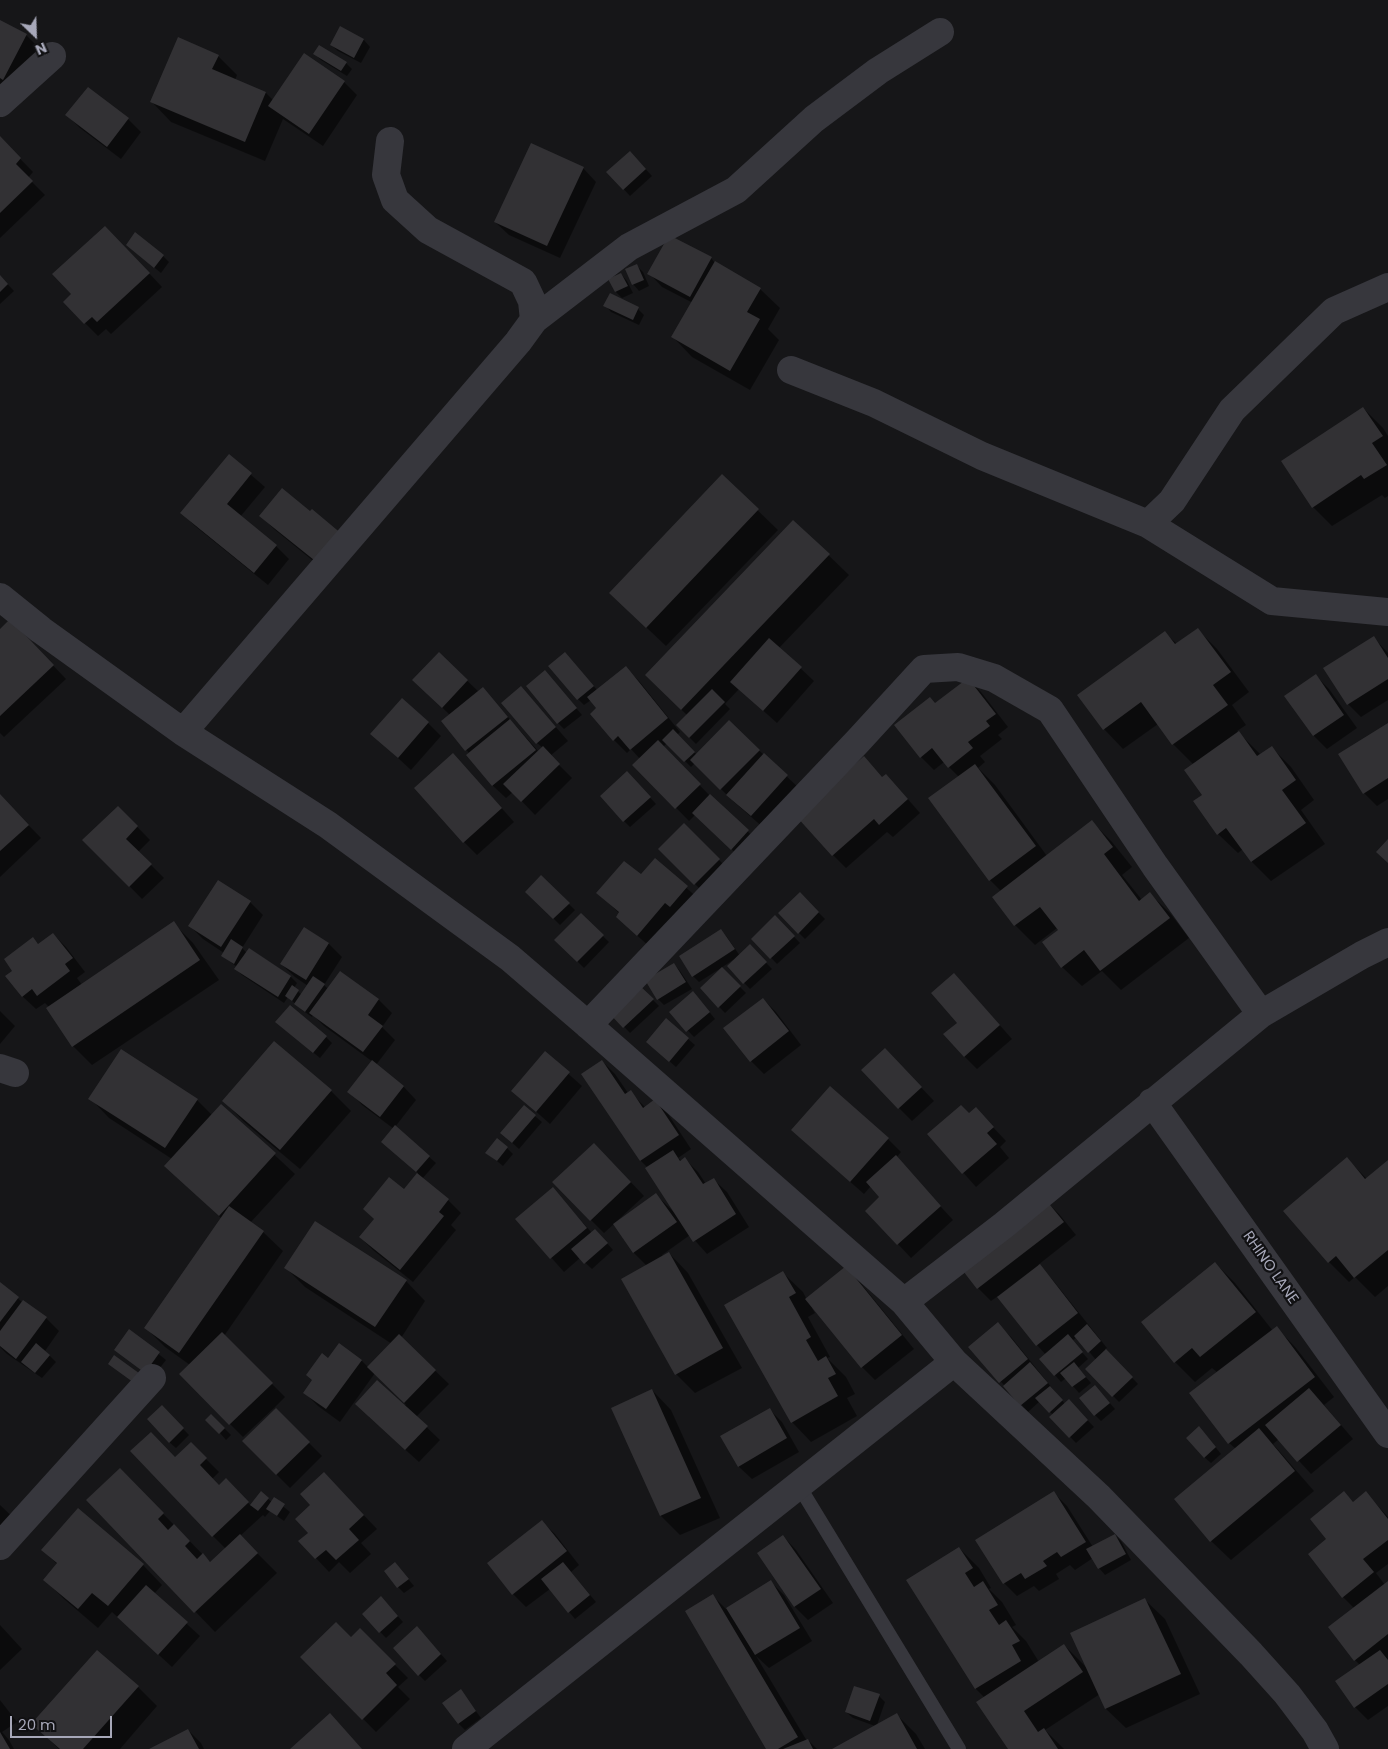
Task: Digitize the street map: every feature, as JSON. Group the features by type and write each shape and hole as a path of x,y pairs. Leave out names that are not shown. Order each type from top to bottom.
{"street":[{"path":"183,732 511,350 534,320 629,247 736,190 814,119 878,71 940,32"},
{"path":"0,103 52,56"},
{"path":"390,141 386,175 395,200 428,230 523,282 532,301 534,320"},
{"path":"1148,524 1172,501 1232,410 1334,310 1388,287"},
{"path":"791,370 874,403 982,456 1148,524 1272,601 1388,612"},
{"path":"0,597 41,630 183,732 328,825 510,958 588,1025 904,1302 954,1362 1099,1497 1251,1654 1287,1694 1315,1731 1325,1749"},
{"path":"588,1025 858,741 924,668 958,667 994,678 1050,710 1155,866 1261,1014"},
{"path":"904,1302 1004,1225 1261,1014 1362,955 1388,942"},
{"name":"RHINO LANE","path":"1152,1102 1388,1434"},
{"path":"466,1749 954,1362"},
{"path":"0,1546 152,1378"}],"lane":[{"path":"799,1486 959,1749"}],"building":[{"path":"0,20 27,34 3,80 0,78"},
{"path":"340,26 364,39 354,58 330,45"},
{"path":"178,37 219,55 212,69 266,92 245,142 150,102"},
{"path":"319,45 347,62 341,71 313,54"},
{"path":"304,53 345,81 309,134 268,106"},
{"path":"88,87 129,118 107,147 65,115"},
{"path":"0,136 21,158 16,164 33,181 0,213"},
{"path":"531,143 584,167 547,246 494,222"},
{"path":"630,151 646,169 623,190 606,172"},
{"path":"105,226 150,273 97,322 92,317 84,324 63,302 71,294 52,274"},
{"path":"135,232 164,255 154,268 126,245"},
{"path":"669,235 712,257 690,297 647,274"},
{"path":"715,261 761,288 747,312 760,319 730,371 671,337"},
{"path":"637,264 644,280 632,285 625,269"},
{"path":"621,273 628,286 615,292 608,279"},
{"path":"0,275 8,284 0,292"},
{"path":"610,293 639,307 633,320 603,306"},
{"path":"1363,407 1383,436 1372,443 1387,465 1364,479 1361,475 1312,508 1281,461"},
{"path":"229,454 252,473 227,504 277,545 254,573 180,513"},
{"path":"722,474 759,509 646,628 609,593"},
{"path":"282,488 310,511 312,509 343,535 319,564 259,516"},
{"path":"793,520 830,554 681,710 645,675"},
{"path":"10,619 54,665 0,716 0,629"},
{"path":"1198,628 1231,672 1213,685 1228,705 1172,745 1141,702 1103,730 1077,695 1165,631 1175,644"},
{"path":"1374,636 1388,658 1388,679 1347,705 1323,668"},
{"path":"769,638 802,667 763,711 730,682"},
{"path":"439,652 468,680 442,708 412,680"},
{"path":"565,652 594,686 577,700 548,666"},
{"path":"626,666 668,718 630,750 618,736 613,741 590,714 596,708 587,697"},
{"path":"545,670 577,708 557,724 526,686"},
{"path":"1316,674 1344,715 1313,736 1284,696"},
{"path":"968,678 996,714 986,721 990,726 968,742 973,748 948,768 932,748 920,758 894,725 930,697 935,703"},
{"path":"521,686 556,727 536,744 501,703"},
{"path":"483,687 508,717 465,751 441,721"},
{"path":"712,689 725,702 689,738 676,725"},
{"path":"402,698 429,722 398,758 370,734"},
{"path":"510,719 536,750 492,786 466,755"},
{"path":"729,720 760,750 720,790 690,760"},
{"path":"1388,723 1388,778 1363,794 1338,754"},
{"path":"673,729 695,752 684,762 662,740"},
{"path":"1239,731 1257,756 1272,746 1296,780 1282,790 1306,823 1251,862 1226,828 1217,835 1193,801 1202,795 1184,770"},
{"path":"658,740 701,784 675,809 632,765"},
{"path":"543,746 560,764 521,802 503,784"},
{"path":"453,753 502,808 463,843 414,788"},
{"path":"764,753 788,775 751,816 726,795"},
{"path":"864,756 882,777 886,774 908,799 879,825 874,819 832,856 796,816"},
{"path":"975,764 1036,846 989,881 928,798"},
{"path":"627,771 651,797 623,822 600,796"},
{"path":"0,794 29,825 0,851"},
{"path":"710,794 749,830 731,850 692,813"},
{"path":"118,806 138,826 126,839 152,864 129,887 82,840"},
{"path":"1092,820 1113,847 1104,854 1139,901 1150,892 1170,918 1100,971 1084,950 1061,968 1042,942 1058,930 1040,907 1014,926 992,897"},
{"path":"684,823 720,859 694,885 658,849"},
{"path":"1388,839 1388,863 1376,852"},
{"path":"655,858 688,886 670,907 665,903 637,936 616,917 619,912 596,893 624,861 641,874"},
{"path":"541,875 570,903 553,919 525,892"},
{"path":"218,880 251,901 221,947 188,926"},
{"path":"800,892 819,912 798,934 778,913"},
{"path":"581,913 604,935 577,962 554,940"},
{"path":"775,915 795,936 770,959 751,939"},
{"path":"174,921 200,960 72,1047 46,1008"},
{"path":"304,927 329,943 306,980 280,964"},
{"path":"721,929 735,949 692,977 679,956"},
{"path":"53,933 73,958 65,964 70,971 37,996 32,989 22,997 5,976 12,971 4,959 33,937 38,944"},
{"path":"231,939 243,947 234,964 221,956"},
{"path":"750,944 767,962 743,984 727,966"},
{"path":"249,948 291,976 278,997 234,969"},
{"path":"674,963 686,982 657,1000 645,980"},
{"path":"722,967 741,986 718,1008 700,988"},
{"path":"340,971 379,999 368,1015 383,1026 363,1052 309,1013"},
{"path":"954,973 1000,1025 964,1057 943,1034 957,1023 931,993"},
{"path":"313,976 325,984 305,1012 294,1004"},
{"path":"292,985 299,990 292,1001 285,996"},
{"path":"639,985 654,999 623,1028 609,1013"},
{"path":"693,991 710,1012 686,1032 669,1012"},
{"path":"763,998 789,1031 750,1062 723,1028"},
{"path":"290,1005 327,1036 313,1053 275,1022"},
{"path":"666,1018 689,1038 669,1062 646,1042"},
{"path":"274,1041 332,1090 280,1150 222,1101"},
{"path":"885,1048 922,1087 898,1109 861,1070"},
{"path":"121,1049 198,1099 165,1148 88,1099"},
{"path":"545,1051 570,1072 536,1112 511,1091"},
{"path":"372,1060 404,1086 380,1117 347,1092"},
{"path":"602,1060 625,1094 631,1090 643,1108 655,1099 679,1135 640,1161 581,1074"},
{"path":"830,1086 889,1138 850,1182 791,1130"},
{"path":"221,1104 276,1153 219,1216 164,1166"},
{"path":"524,1105 536,1115 512,1143 500,1133"},
{"path":"961,1105 969,1113 976,1107 994,1127 987,1133 997,1144 962,1174 927,1134"},
{"path":"395,1125 430,1156 416,1172 381,1142"},
{"path":"497,1138 508,1147 497,1161 485,1153"},
{"path":"594,1143 631,1182 590,1221 552,1182"},
{"path":"673,1150 680,1161 685,1157 703,1184 714,1178 736,1214 693,1242 645,1168"},
{"path":"896,1155 941,1206 897,1245 865,1211 879,1197 866,1182"},
{"path":"1347,1157 1365,1179 1388,1160 1388,1250 1354,1278 1336,1256 1328,1263 1283,1211"},
{"path":"417,1173 449,1199 439,1212 444,1216 400,1270 359,1237 374,1219 363,1209 389,1177 404,1189"},
{"path":"553,1187 587,1228 550,1259 515,1219"},
{"path":"656,1193 677,1222 633,1253 613,1224"},
{"path":"1046,1200 1064,1222 977,1289 960,1267"},
{"path":"229,1206 264,1231 179,1353 144,1328"},
{"path":"315,1221 407,1280 375,1327 284,1268"},
{"path":"595,1229 608,1243 584,1264 571,1249"},
{"path":"669,1252 723,1348 675,1375 621,1279"},
{"path":"1215,1262 1256,1312 1200,1357 1192,1348 1174,1363 1141,1322"},
{"path":"1040,1264 1078,1313 1036,1346 997,1297"},
{"path":"846,1266 902,1335 861,1368 805,1299"},
{"path":"783,1271 796,1293 789,1297 811,1337 806,1340 818,1361 826,1356 836,1374 828,1378 838,1396 791,1423 724,1305"},
{"path":"0,1282 19,1297 0,1322"},
{"path":"23,1300 47,1317 16,1359 0,1346 0,1331"},
{"path":"998,1322 1028,1359 999,1383 968,1347"},
{"path":"1087,1324 1101,1341 1088,1353 1074,1336"},
{"path":"1277,1326 1315,1377 1228,1444 1189,1393"},
{"path":"129,1329 160,1352 145,1373 114,1350"},
{"path":"222,1332 273,1383 229,1425 179,1374"},
{"path":"399,1334 436,1370 404,1403 367,1367"},
{"path":"1068,1334 1083,1352 1054,1376 1039,1359"},
{"path":"36,1343 50,1355 35,1373 21,1362"},
{"path":"339,1343 362,1360 326,1409 303,1393 312,1380 306,1375 322,1353 328,1358"},
{"path":"1106,1349 1133,1377 1112,1397 1085,1369"},
{"path":"114,1355 143,1376 137,1385 108,1364"},
{"path":"1030,1362 1048,1383 1020,1406 1003,1386"},
{"path":"1074,1362 1086,1377 1072,1387 1060,1373"},
{"path":"377,1380 428,1426 405,1450 355,1404"},
{"path":"1095,1385 1110,1403 1094,1416 1079,1398"},
{"path":"1050,1386 1063,1400 1049,1413 1035,1398"},
{"path":"1309,1388 1341,1425 1297,1462 1265,1425"},
{"path":"652,1389 701,1498 660,1516 611,1408"},
{"path":"1069,1399 1088,1420 1069,1438 1049,1417"},
{"path":"162,1405 184,1428 169,1443 147,1419"},
{"path":"276,1408 310,1442 276,1475 242,1441"},
{"path":"770,1408 787,1438 738,1467 720,1436"},
{"path":"211,1414 225,1428 219,1434 205,1420"},
{"path":"1199,1426 1216,1447 1204,1458 1186,1438"},
{"path":"1259,1428 1295,1471 1210,1542 1174,1499"},
{"path":"151,1432 175,1457 191,1442 207,1458 200,1465 219,1485 226,1478 249,1502 212,1537 130,1451"},
{"path":"120,1468 164,1513 158,1519 168,1530 174,1524 190,1541 185,1546 197,1559 203,1553 210,1562 240,1534 258,1553 194,1613 86,1500"},
{"path":"324,1472 364,1515 349,1529 359,1540 336,1560 326,1550 315,1559 298,1541 308,1533 295,1519 310,1505 300,1494"},
{"path":"261,1491 269,1498 258,1511 250,1505"},
{"path":"1054,1491 1086,1542 1061,1557 1057,1552 1043,1561 1047,1566 1025,1579 1021,1573 1003,1584 975,1540"},
{"path":"1344,1491 1353,1502 1366,1491 1388,1519 1388,1540 1363,1559 1374,1572 1342,1598 1308,1554 1326,1539 1310,1519"},
{"path":"274,1497 285,1504 277,1516 266,1509"},
{"path":"78,1508 144,1564 108,1606 92,1593 78,1609 43,1580 57,1563 41,1550"},
{"path":"542,1520 567,1551 512,1595 487,1563"},
{"path":"1115,1534 1126,1554 1098,1569 1086,1549"},
{"path":"783,1535 821,1589 794,1607 757,1553"},
{"path":"959,1547 973,1568 965,1573 974,1587 983,1581 998,1605 989,1610 999,1625 1006,1620 1020,1641 1012,1645 1021,1661 975,1689 906,1580"},
{"path":"395,1562 409,1579 397,1588 384,1571"},
{"path":"563,1562 590,1595 568,1613 541,1579"},
{"path":"771,1580 800,1628 755,1655 726,1608"},
{"path":"1388,1581 1388,1634 1354,1661 1328,1627"},
{"path":"146,1585 188,1622 158,1655 117,1617"},
{"path":"713,1594 798,1737 778,1749 766,1749 685,1611"},
{"path":"381,1596 398,1616 379,1633 362,1614"},
{"path":"1145,1598 1181,1674 1105,1709 1070,1633"},
{"path":"336,1622 351,1637 360,1628 396,1664 386,1673 397,1685 362,1720 300,1657"},
{"path":"417,1626 441,1654 418,1676 393,1648"},
{"path":"1064,1644 1083,1672 1024,1711 1038,1732 1044,1728 1058,1749 1008,1749 976,1702"},
{"path":"97,1650 139,1686 83,1749 60,1749 31,1724"},
{"path":"1380,1650 1388,1660 1388,1684 1354,1708 1335,1681"},
{"path":"854,1686 880,1694 870,1721 845,1712"},
{"path":"461,1689 476,1711 458,1724 442,1703"},
{"path":"330,1713 362,1749 290,1749"},
{"path":"897,1713 917,1749 832,1749"},
{"path":"188,1729 199,1749 149,1749"},
{"path":"0,1732 10,1749 0,1749"},
{"path":"808,1739 813,1749 783,1749"}]}
